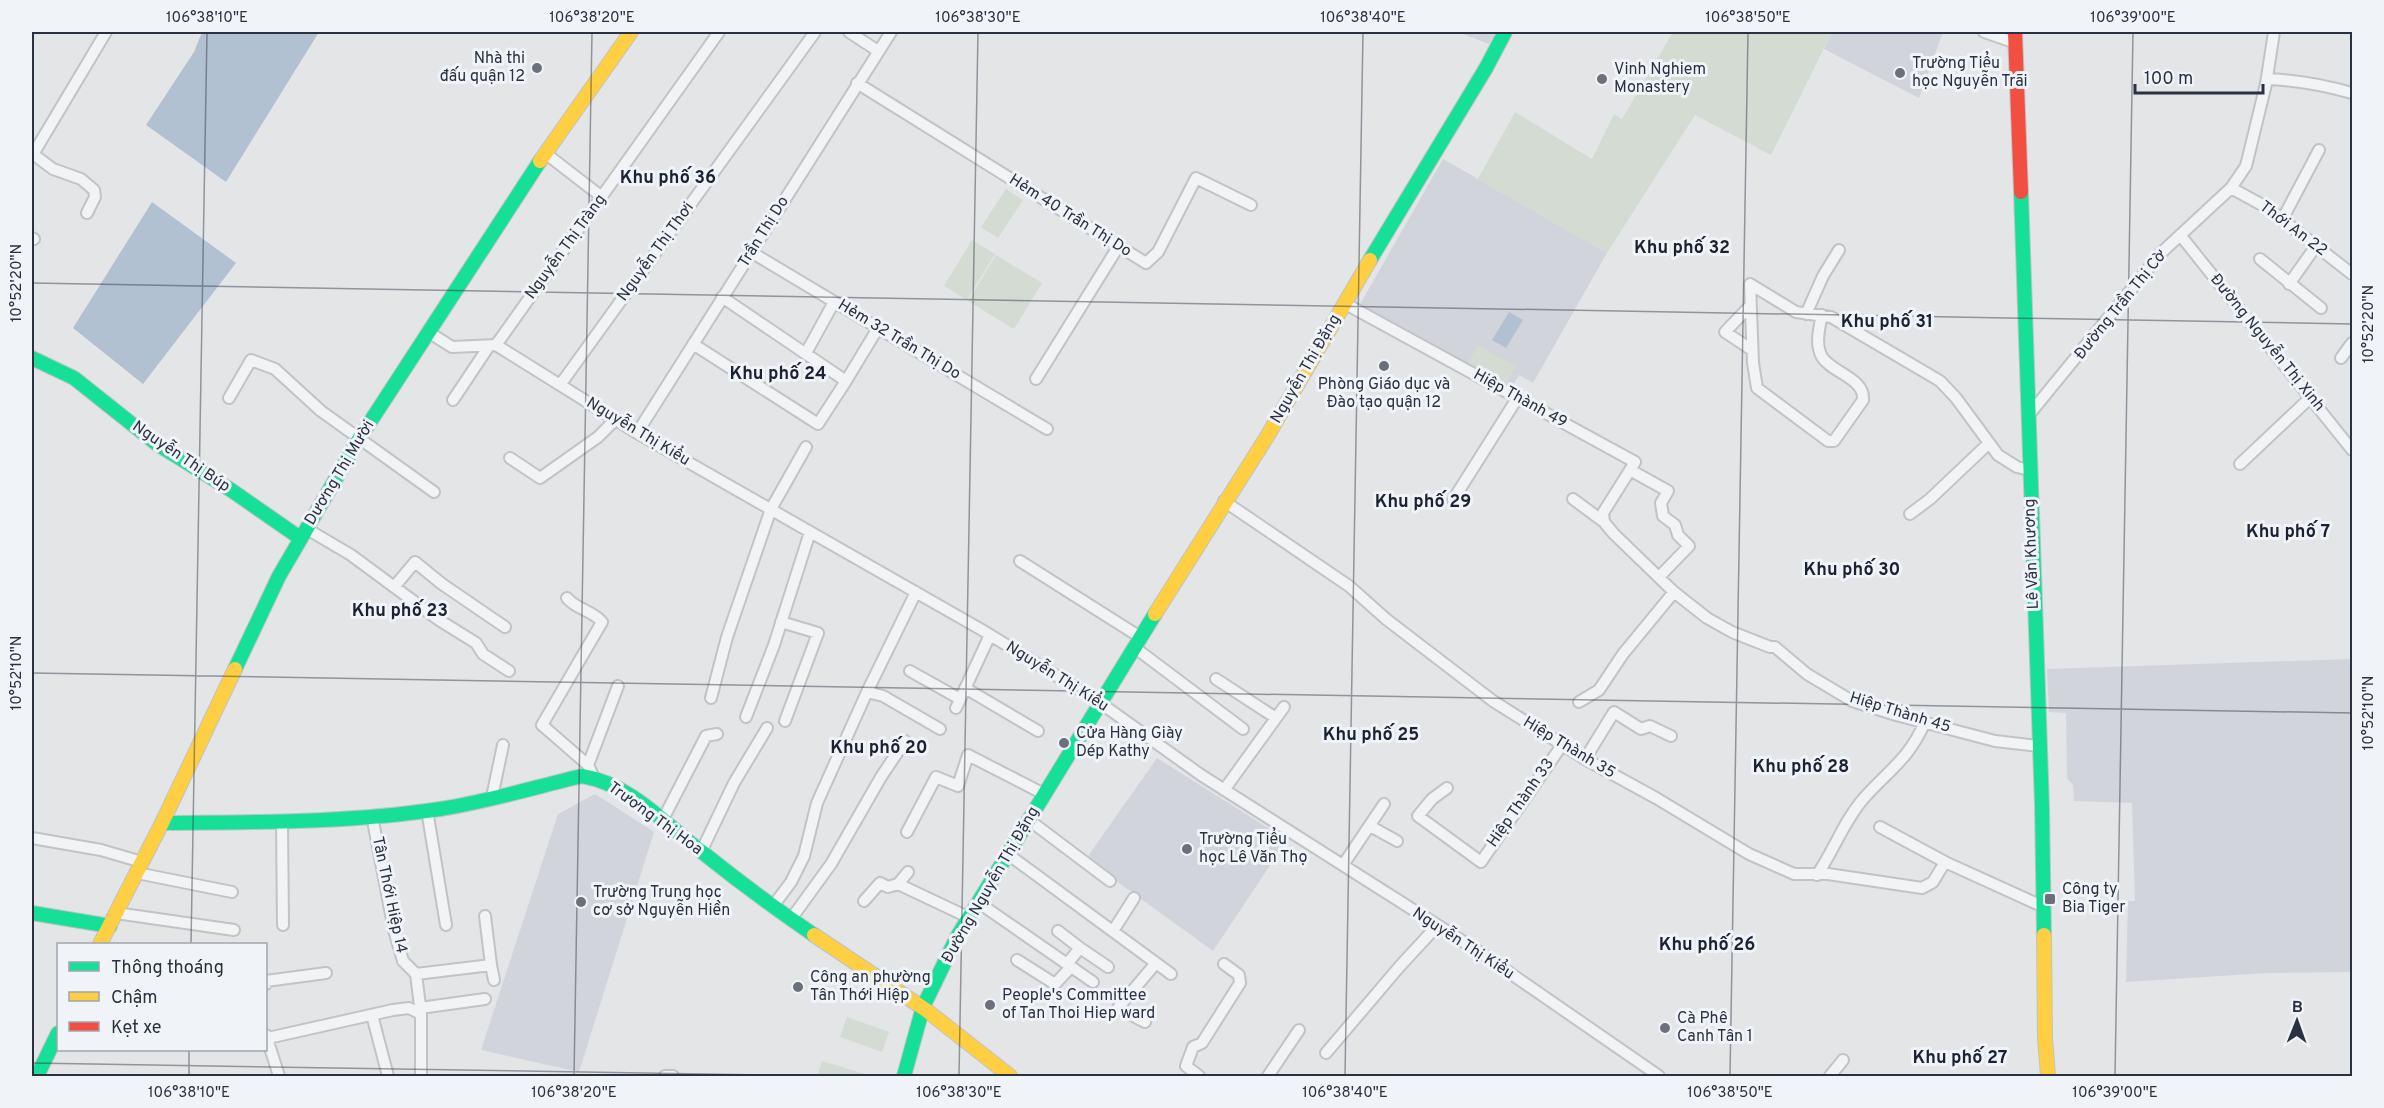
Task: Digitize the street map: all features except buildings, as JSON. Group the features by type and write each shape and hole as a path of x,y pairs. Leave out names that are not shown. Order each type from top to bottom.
{"street":[{"path":"87,213 95,197 94,190 81,179 53,169 32,155 106,32"},
{"name":"Dương Thị Mười","path":"101,943 162,823 261,609 303,533 359,439 545,153 631,32"},
{"name":"Nguyễn Thị Tràng","path":"453,400 602,197 719,32"},
{"name":"Nguyễn Thị Thơi","path":"560,385 815,32"},
{"path":"849,32 878,51"},
{"name":"Trần Thị Do","path":"637,433 891,32"},
{"name":"Nguyễn Thị Đặng","path":"1099,702 1224,501 1268,435 1505,32"},
{"path":"1984,32 2015,37"},
{"name":"Đường Trần Thị Cờ","path":"2028,416 2161,253 2231,188 2246,166 2258,124 2274,32"},
{"name":"Lê Văn Khương","path":"2015,37 2048,1077"},
{"path":"2267,79 2317,84 2352,93"},
{"name":"Hẻm 40 Trần Thị Do","path":"857,83 1071,214 1118,247 1146,263 1158,252 1198,177 1251,205"},
{"path":"2282,220 2319,150"},
{"path":"545,153 602,197"},
{"name":"Thới An 22","path":"2231,188 2266,207 2352,274"},
{"name":"Đường Nguyễn Thị Xinh","path":"2181,236 2352,450"},
{"path":"2289,284 2316,246"},
{"path":"1036,379 1118,247"},
{"path":"1806,314 1823,276 1839,250"},
{"name":"Hẻm 32 Trần Thị Do","path":"751,252 1047,429"},
{"path":"2260,259 2321,308"},
{"path":"1822,315 1818,342 1822,358 1859,386 1864,394 1863,400 1834,441 1828,441 1757,388 1749,307 1750,284 1796,312 1822,315 1831,317 1940,381 1956,398 1998,455 2010,464 2029,470"},
{"path":"722,297 846,381"},
{"path":"806,353 834,302"},
{"name":"Hiệp Thành 49","path":"1344,303 1635,462 1630,470"},
{"path":"1749,307 1725,332 1752,350"},
{"path":"693,344 818,424 878,328"},
{"path":"430,333 452,347 493,346"},
{"path":"2341,358 2352,343"},
{"name":"Nguyễn Thị Kiểu","path":"493,346 637,433 990,635 1099,702 1224,790 1478,951 1659,1077"},
{"name":"Nguyễn Thị Búp","path":"32,358 74,378 157,444 303,533"},
{"path":"229,398 251,360 275,369 321,411 434,492"},
{"path":"1453,500 1518,397"},
{"path":"2240,464 2311,397"},
{"path":"510,458 540,478 598,437 615,419"},
{"path":"1911,514 1988,444"},
{"path":"711,698 727,638 771,509 806,447"},
{"path":"1604,522 1604,513 1630,470 1668,491 1661,503 1663,516 1675,525 1678,535 1689,546 1659,577"},
{"name":"Hiệp Thành 45","path":"1573,499 1604,522 1674,592 1707,618 1732,632 1775,647 1807,674 1852,701 1995,741 2039,747"},
{"name":"Hiệp Thành 35","path":"1224,501 1349,586 1471,686 1585,759 1758,859 1794,874 1848,876 1922,888 1933,882 1946,862"},
{"path":"746,717 764,673 810,532"},
{"path":"303,533 351,555 476,643 483,654 509,671"},
{"path":"1020,561 1137,642 1243,729"},
{"path":"394,587 415,562 442,584 505,627"},
{"path":"773,906 791,882 804,856 817,803 867,692 916,592"},
{"path":"1579,702 1599,690 1623,654 1674,592"},
{"path":"567,598 574,606 596,614 602,621 542,725 590,771 618,686"},
{"path":"781,622 818,633 785,720"},
{"path":"910,670 958,703 990,635"},
{"path":"1216,678 1276,718"},
{"path":"965,688 1038,730"},
{"path":"867,692 883,696 940,729"},
{"name":"Đường Nguyễn Thị Đặng","path":"904,1077 923,1007 957,937 980,903 1099,702"},
{"path":"1224,790 1284,708"},
{"path":"1585,759 1614,712 1641,729 1650,726 1671,736"},
{"path":"1817,874 1863,799 1904,758 1916,743 1925,722"},
{"path":"701,852 734,783 766,728"},
{"path":"662,821 706,736 717,734"},
{"path":"791,919 831,864 881,777 905,741"},
{"path":"492,797 503,745"},
{"name":"Hiệp Thành 33","path":"1447,788 1418,816 1480,862 1562,745"},
{"path":"906,832 936,777 958,786 968,755 1044,794"},
{"name":"Trương Thị Hoa","path":"162,823 282,822 427,810 582,776 590,771 636,800 791,919 923,1007 977,1048 1010,1077"},
{"path":"1343,865 1384,804"},
{"path":"427,810 446,924"},
{"name":"Tân Thới Hiệp 14","path":"372,816 394,930 403,961 416,974 421,1011 421,1077"},
{"path":"1029,820 1110,881"},
{"path":"282,822 283,925"},
{"path":"1370,826 1397,841"},
{"path":"1880,827 1946,862 2044,907"},
{"path":"32,838 101,850 139,868 232,892"},
{"path":"1009,855 1171,974"},
{"path":"864,901 880,883 888,887 898,884 908,872"},
{"path":"898,884 970,918"},
{"path":"1113,931 1134,898"},
{"path":"980,903 1093,982"},
{"path":"32,913 234,930"},
{"path":"485,916 494,980"},
{"path":"1326,1053 1437,926"},
{"path":"1058,931 1108,967"},
{"path":"1017,960 1055,984 1080,948"},
{"path":"1145,1022 1118,1008 1155,963"},
{"path":"1199,1077 1186,1066 1193,1047 1202,1043 1240,983 1239,975 1224,964"},
{"path":"416,974 491,965"},
{"path":"267,981 326,973"},
{"path":"279,1077 267,1036 409,1008 421,1011 485,999"},
{"path":"372,1015 387,1077"},
{"path":"1268,1077 1299,1030"},
{"path":"37,1077 57,1034"},
{"path":"1830,1077 1843,1060"},
{"path":"665,1077 673,1077"}],"shaded area":[{"path":"1458,32 1496,32 1489,44"},
{"path":"1673,32 1832,32 1771,155 1695,115 1607,253 1478,179 1515,112 1592,159 1614,114 1622,119"},
{"name":"Trường Tiểu học Nguyễn Trãi","path":"1832,32 1943,32 1919,98 1824,49"},
{"path":"1443,159 1607,253 1533,383 1519,375 1512,387 1506,385 1359,306"},
{"path":"1006,189 1023,200 998,238 981,227"},
{"path":"972,240 995,254 967,300 944,286"},
{"path":"996,255 1042,283 1014,329 968,301"},
{"path":"1478,345 1516,366 1506,385 1468,363"},
{"path":"2352,659 2352,972 2267,973 2126,982 2128,901 2135,901 2132,803 2074,801 2073,785 2067,778 2066,713 2049,712 2047,669"},
{"name":"Trường Tiểu học Lê Văn Thọ","path":"1157,758 1287,840 1213,951 1086,859"},
{"name":"Trường Trung học cơ sở Nguyễn Hiền","path":"595,794 654,832 579,1072 481,1050 558,814"},
{"path":"847,1017 889,1032 882,1052 840,1037"},
{"path":"822,1061 865,1074 864,1076 817,1076"}],"water":[{"path":"202,32 319,32 226,182 146,125 194,52"},
{"path":"152,202 236,263 143,384 73,328"},
{"path":"1509,312 1523,320 1506,348 1492,340"}],"traffic: fast":[{"path":"1370,260 1486,68 1505,32"},
{"path":"235,669 279,576 359,439 540,161"},
{"path":"2021,192 2042,806 2044,935"},
{"path":"32,358 74,378 157,444 231,490 300,538"},
{"path":"904,1076 923,1007 957,937 1155,614"},
{"path":"162,823 301,821 405,814 475,802 582,776 599,780 631,796 743,884 814,935"},
{"path":"32,913 110,926"},
{"path":"37,1076 57,1035"}],"traffic: slow":[{"path":"540,161 631,32"},
{"path":"1155,614 1268,435 1370,260"},
{"path":"101,943 162,823 235,669"},
{"path":"814,935 926,1010 1010,1076"},
{"path":"2044,935 2045,1038 2048,1076"}],"traffic: jam":[{"path":"2015,32 2021,192"}],"place":[{"name":"Nhà thi đấu quận 12","path":"537,68"},
{"name":"Trường Tiểu học Nguyễn Trãi","path":"1900,73"},
{"name":"Vinh Nghiem Monastery","path":"1602,79"},
{"name":"Phòng Giáo dục và Đào tạo quận 12","path":"1384,366"},
{"name":"Cửa Hàng Giày Dép Kathy","path":"1064,743"},
{"name":"Trường Tiểu học Lê Văn Thọ","path":"1187,849"},
{"name":"Công ty Bia Tiger","path":"2050,899"},
{"name":"Trường Trung học cơ sở Nguyễn Hiền","path":"581,902"},
{"name":"Công an phường Tân Thới Hiệp","path":"798,987"},
{"name":"People's Committee of Tan Thoi Hiep ward","path":"990,1005"},
{"name":"Cà Phê Canh Tân 1","path":"1665,1028"}],"district":[{"name":"Khu phố 36","path":"668,178"},
{"name":"Khu phố 32","path":"1682,248"},
{"name":"Khu phố 31","path":"1887,322"},
{"name":"Khu phố 24","path":"778,374"},
{"name":"Khu phố 29","path":"1423,502"},
{"name":"Khu phố 7","path":"2288,532"},
{"name":"Khu phố 30","path":"1852,570"},
{"name":"Khu phố 23","path":"400,611"},
{"name":"Khu phố 25","path":"1371,735"},
{"name":"Khu phố 20","path":"879,748"},
{"name":"Khu phố 28","path":"1801,767"},
{"name":"Khu phố 26","path":"1707,945"},
{"name":"Khu phố 27","path":"1960,1058"}]}
